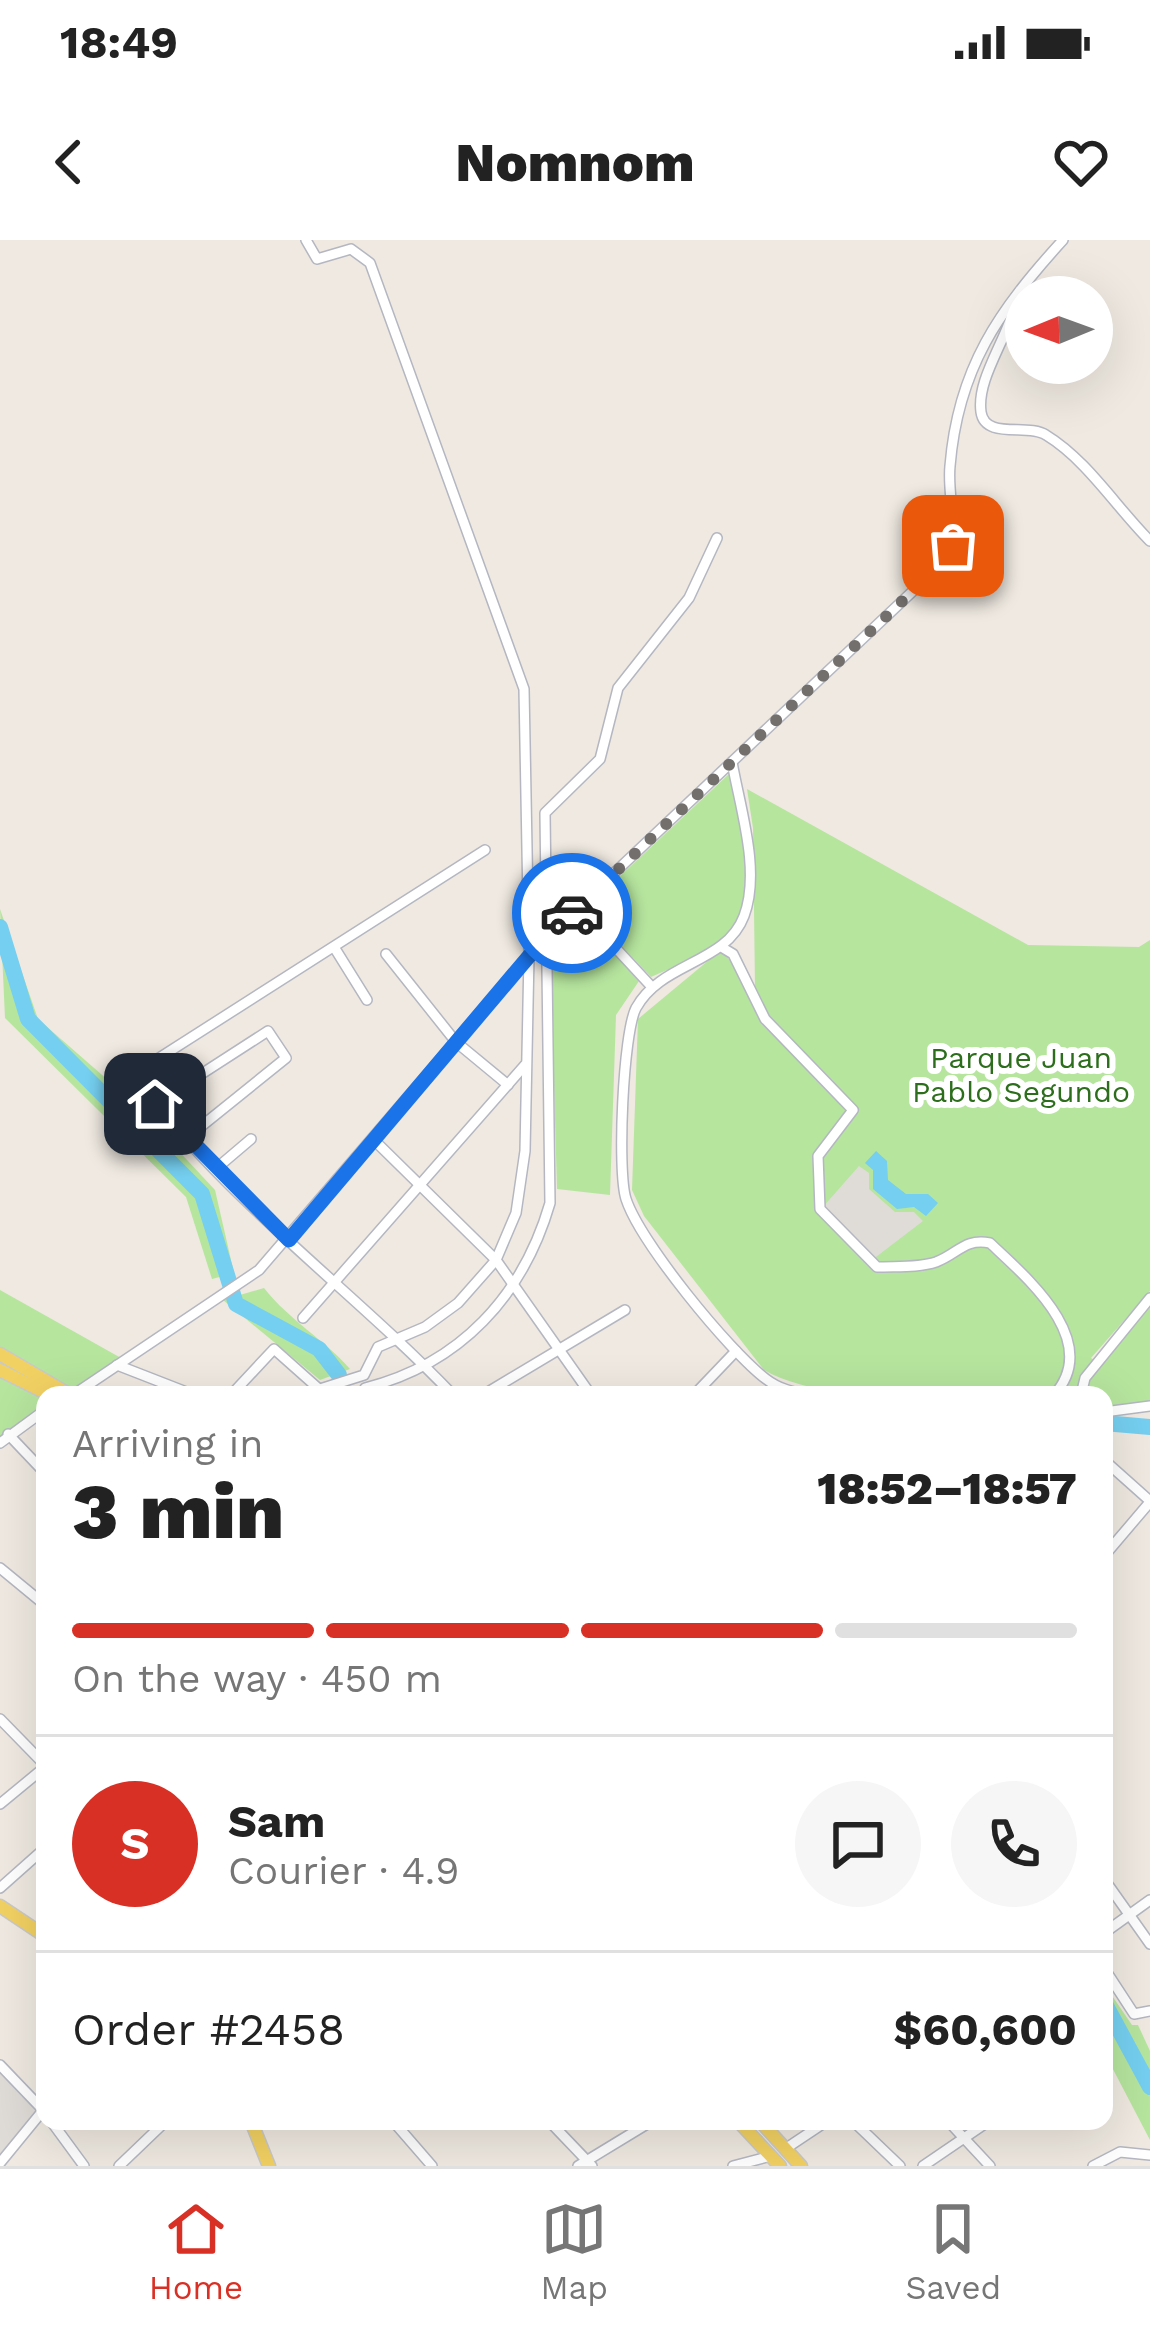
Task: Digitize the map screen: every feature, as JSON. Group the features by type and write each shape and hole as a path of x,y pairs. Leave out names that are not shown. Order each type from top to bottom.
{"main road":[{"path":"0,1354 56,1386"},
{"path":"0,1370 36,1388"},
{"path":"0,1906 36,1930"},
{"path":"254,2130 269,2166"},
{"path":"747,2130 776,2161"},
{"path":"768,2130 801,2166"}],"street":[{"path":"307,240 316,260 351,249 370,263 524,689 529,956 522,1185 496,1260 458,1303 378,1347 358,1376 327,1386"},
{"path":"1030,276 1063,240"},
{"path":"86,1386 219,1292 259,1270 545,939 949,557 952,436 987,333 1005,308"},
{"path":"1005,337 985,390 981,411 986,422 995,429 1046,435 1150,541"},
{"path":"380,1386 426,1366 478,1330 515,1288 550,1203 545,813 600,759 618,688 689,598 717,538"},
{"path":"732,762 749,864 743,920 723,948 650,985 633,1013 626,1041 627,1203 736,1352 777,1386"},
{"path":"445,1386 289,1240 155,1104 134,1074 485,850"},
{"path":"586,916 650,985"},
{"path":"334,947 367,1000"},
{"path":"723,948 733,954 765,1019 853,1110 818,1156 820,1209 877,1267 926,1264 944,1260 965,1243 990,1243 1048,1297 1060,1320 1067,1368 1058,1386"},
{"path":"386,954 456,1042 508,1084"},
{"path":"155,1104 268,1031 286,1058 188,1137"},
{"path":"303,1318 526,1063"},
{"path":"218,1167 251,1139"},
{"path":"374,1140 496,1260 585,1386"},
{"path":"1083,1386 1150,1298"},
{"path":"499,1386 625,1310"},
{"path":"239,1386 274,1349 316,1386"},
{"path":"703,1386 736,1352"},
{"path":"117,1365 171,1386"},
{"path":"358,1376 363,1386"},
{"path":"1113,1411 1150,1406"},
{"path":"0,1443 36,1416"},
{"path":"8,1433 36,1464"},
{"path":"1113,1468 1150,1502 1113,1545"},
{"path":"0,1568 36,1598"},
{"path":"0,1719 36,1757"},
{"path":"0,1804 36,1774"},
{"path":"0,1888 36,1856"},
{"path":"1113,1892 1150,1944"},
{"path":"1113,1927 1150,1900"},
{"path":"1113,1982 1136,2016 1150,2011"},
{"path":"0,2065 36,2102"},
{"path":"0,2163 36,2120"},
{"path":"58,2130 84,2166"},
{"path":"119,2166 157,2130"},
{"path":"401,2130 432,2166"},
{"path":"557,2130 586,2164 638,2130"},
{"path":"785,2149 814,2130"},
{"path":"862,2130 900,2166"},
{"path":"957,2130 990,2166"},
{"path":"922,2166 974,2130"},
{"path":"1093,2166 1120,2152 1150,2155"},
{"path":"733,2166 776,2161"}],"green space":[{"path":"730,773 746,863 743,909 720,944 651,977 586,908"},
{"path":"747,789 1028,945 1139,947 1150,940 1150,1291 1091,1358 1102,1365 1150,1305 1150,1402 1113,1406 1113,1386 796,1383 764,1370 644,1216 632,1190 638,1019 721,950 755,989 753,828"},
{"path":"0,909 38,1019 133,1102 215,1190 234,1273 212,1279 186,1197 5,1018"},
{"path":"577,913 639,981 616,1015 610,1195 557,1189 550,943"},
{"path":"264,1288 350,1369 320,1380 223,1300"},
{"path":"0,1290 121,1358 80,1386 67,1386 0,1349"},
{"path":"0,1371 36,1390 36,1412 0,1437"},
{"path":"1113,1997 1132,2025 1138,2025 1150,2051 1150,2140 1113,2069"}],"shaded area":[{"name":"Parque Juan Pablo Segundo","path":"859,1166 869,1173 869,1189 895,1212 914,1212 923,1221 872,1260 822,1208"},
{"path":"0,2072 36,2111 0,2156"}],"water":[{"path":"876,1151 887,1161 888,1180 906,1194 928,1194 938,1203 926,1216 914,1207 897,1209 873,1189 873,1170 865,1163"}],"waterway":[{"path":"0,927 28,1019 202,1194 236,1304 319,1349 339,1375"},
{"path":"1113,1424 1150,1427"},
{"path":"1113,2019 1150,2087"}],"way so far":[{"path":"572,913 949,557 953,546"}],"route":[{"path":"155,1104 289,1240 541,942 572,913"}]}
